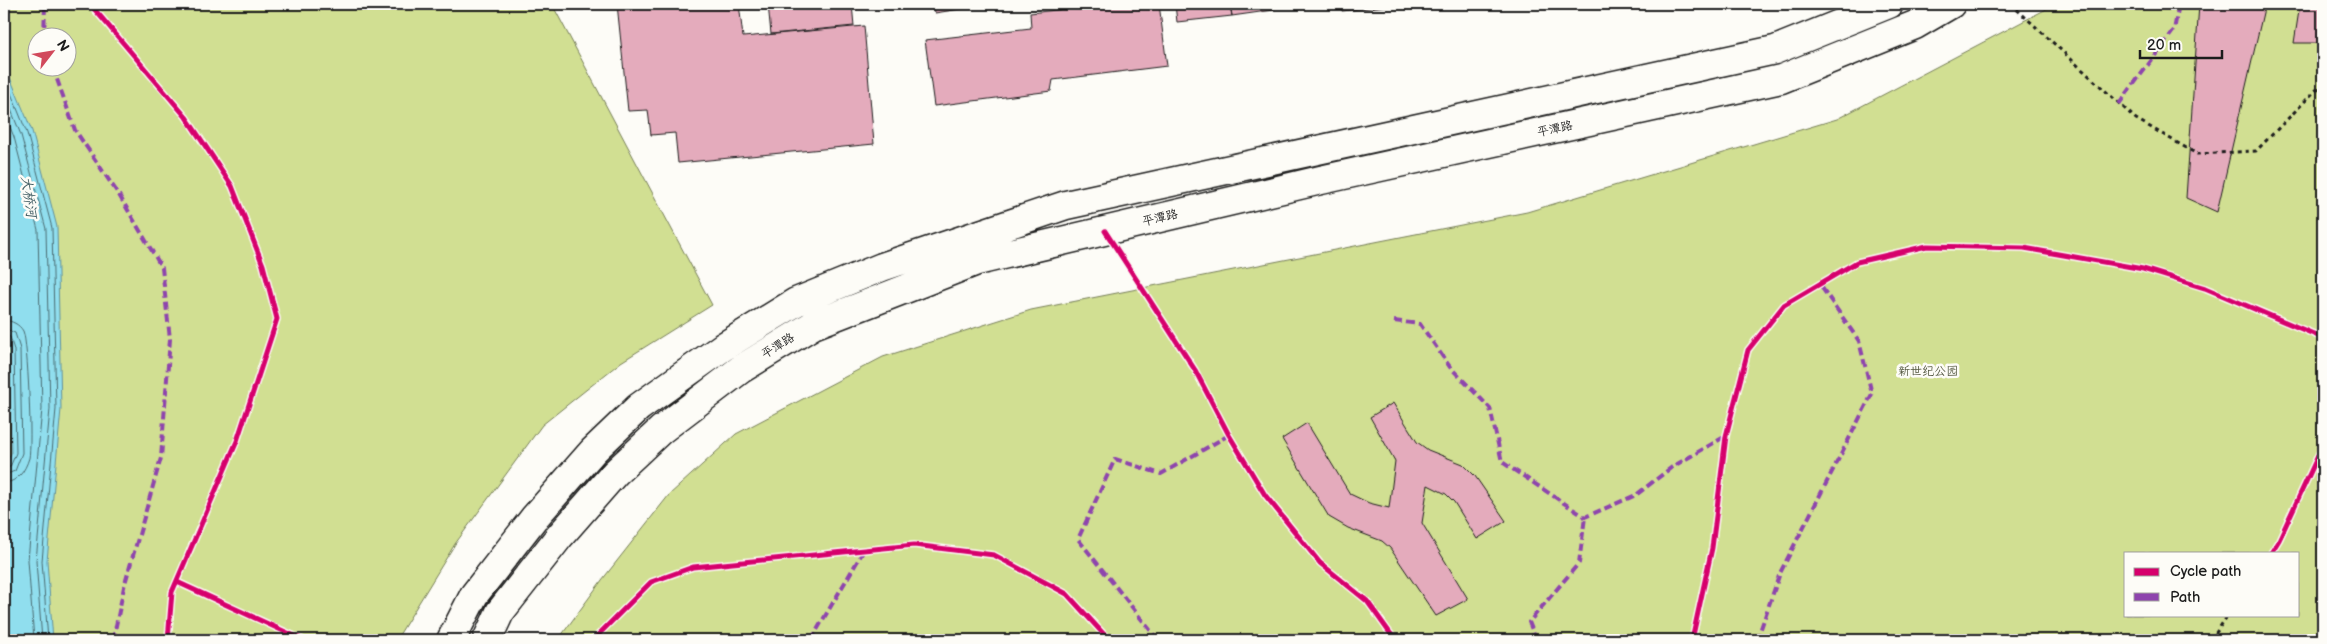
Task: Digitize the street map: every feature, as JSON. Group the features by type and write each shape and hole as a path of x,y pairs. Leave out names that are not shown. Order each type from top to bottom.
{"main road":[{"path":"451,640 480,587 534,518 600,444 639,407 723,347 796,302 882,267 1066,205 1775,50 1890,4"},
{"name":"平潭路","path":"487,640 500,612 559,537 615,473 661,430 741,369 813,325 976,261 1321,180 1781,79 1915,24 1952,4"}],"path":[{"path":"90,4 186,117 232,186 263,264 276,319 237,441 172,592 168,640"},
{"path":"2012,4 2136,120 2196,154 2256,150 2316,90 2323,89"},
{"path":"1105,231 1195,370 1228,435 1265,495 1320,563 1367,601 1395,640"},
{"path":"1692,640 1712,548 1726,436 1748,350 1784,305 1857,262 1926,246 2024,248 2143,269 2205,288 2323,338"},
{"path":"2272,552 2323,445"},
{"path":"593,640 651,582 693,567 914,545 994,555 1067,594 1109,640"},
{"path":"177,582 303,640"},
{"path":"2211,640 2227,616"}],"green space":[{"path":"4,4 552,4 712,305 621,362 542,425 455,544 396,640 4,640"},
{"name":"新世纪公园","path":"2056,4 2323,4 2323,640 558,640 602,580 669,495 736,434 883,357 1031,310 1527,212 1837,119"}],"water":[{"name":"大桥河","path":"4,63 32,131 57,227 61,409 47,561 53,640 4,640 4,469 11,453 9,351 4,329"}],"building":[{"path":"617,4 739,4 743,37 864,26 874,144 678,163 675,133 651,135 648,110 628,111"},
{"path":"768,4 852,4 854,26 771,34"},
{"path":"934,4 972,4 973,7 935,13"},
{"path":"1108,4 1159,4 1167,66 1053,80 1051,91 934,106 925,40 1031,28 1030,13"},
{"path":"1175,4 1230,4 1232,16 1177,22"},
{"path":"1230,4 1273,4 1274,10 1232,16"},
{"path":"1341,4 1403,4 1342,11"},
{"path":"2199,4 2265,4 2217,212 2186,198"},
{"path":"2300,4 2323,4 2323,43 2294,43"},
{"path":"1393,403 1417,442 1428,450 1463,464 1475,476 1506,521 1477,539 1454,502 1446,494 1428,485 1422,523 1468,599 1436,616 1390,548 1382,541 1348,528 1329,517 1282,439 1307,423 1350,494 1369,503 1389,508 1395,461 1370,417"}],"marked path":[{"path":"44,28 45,4"},
{"path":"2119,104 2174,30 2179,4"},
{"path":"57,78 75,130 119,195 162,268 170,339 161,458 124,587 113,640"},
{"path":"1757,640 1780,573 1872,394 1859,341 1820,285"},
{"path":"1394,321 1420,324 1450,367 1490,408 1502,462 1585,517 1636,495 1672,467 1726,436"},
{"path":"1158,640 1078,539 1115,459 1161,474 1229,435"},
{"path":"1536,640 1529,622 1579,563 1585,517"},
{"path":"811,640 864,550"}],"cycle path":[{"path":"90,4 186,117 232,186 263,265 277,319 237,441 172,592 168,640"},
{"path":"1105,231 1195,370 1229,435 1265,495 1320,563 1367,601 1395,640"},
{"path":"1692,640 1712,548 1726,436 1748,350 1784,305 1857,262 1927,246 2024,248 2143,269 2205,288 2323,338"},
{"path":"2272,552 2323,445"},
{"path":"593,640 651,582 693,567 914,545 994,555 1067,594 1109,640"},
{"path":"177,582 303,640"}]}
